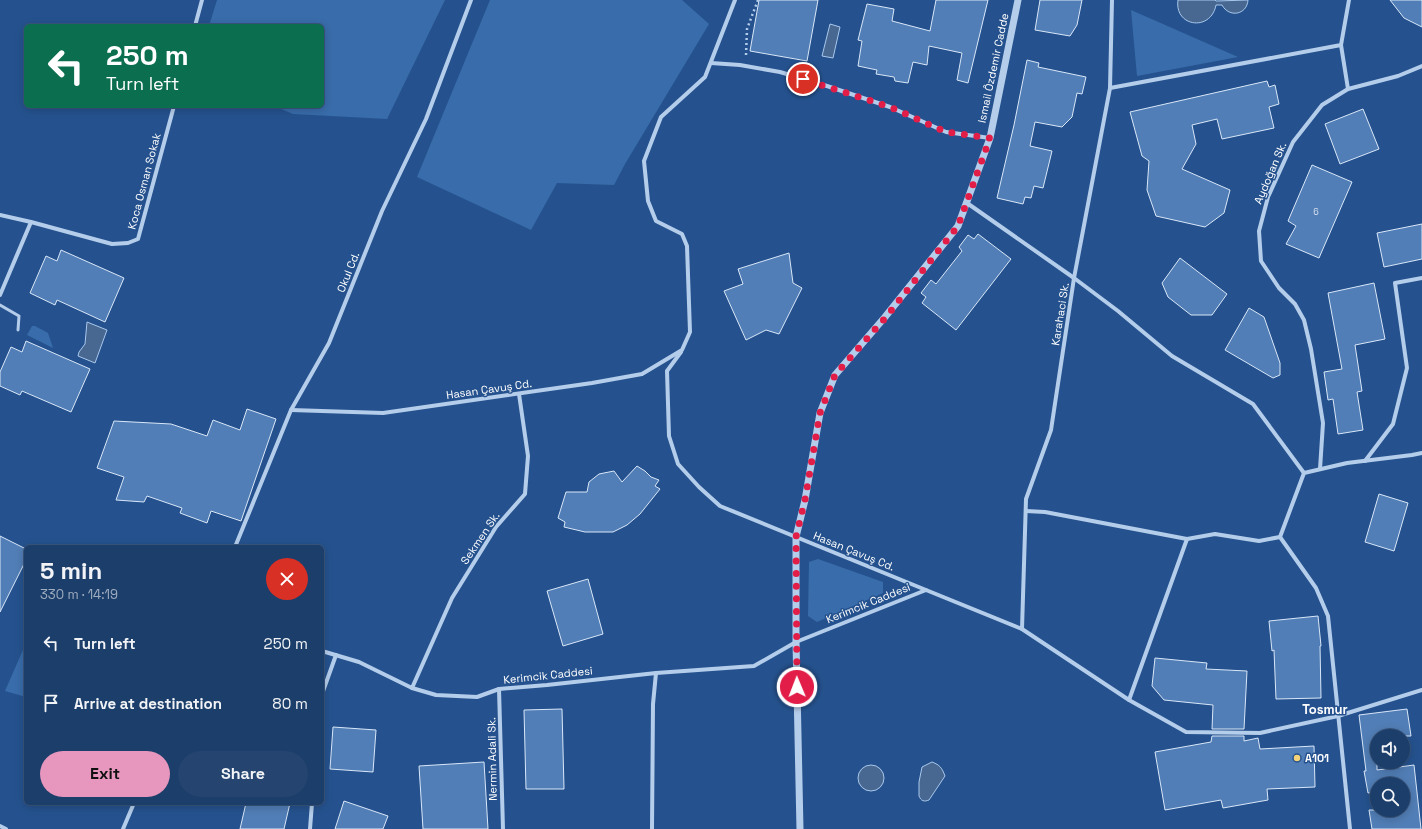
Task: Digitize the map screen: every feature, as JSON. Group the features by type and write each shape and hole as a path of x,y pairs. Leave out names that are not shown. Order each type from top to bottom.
{"street":[{"path":"196,24 202,0"},
{"name":"Okul Cd.","path":"236,545 290,410 329,343 382,211 426,119 471,0"},
{"name":"Hasan Çavuş Cd.","path":"735,0 705,77 661,117 644,161 648,201 656,221 682,234 687,246 690,332 682,350 668,371 670,436 678,464 699,487 720,506 926,590"},
{"name":"Ismail Ôzdemir Cadde","path":"800,829 796,642 796,537 805,500 820,413 835,375 886,317 958,226 990,138 1018,0"},
{"name":"Karahaci Sk.","path":"1022,629 1026,499 1051,430 1074,278 1110,88 1112,0"},
{"path":"1348,0 1341,45 1348,89"},
{"path":"1110,88 1341,45"},
{"path":"710,63 732,64 780,72 890,107 946,132 990,138"},
{"name":"Aydoğan Sk.","path":"1320,469 1323,423 1311,349 1304,320 1295,304 1280,288 1261,261 1259,231 1268,197 1293,142 1322,105 1348,89 1398,76 1422,66"},
{"name":"Koca Osman Sokak","path":"0,214 112,244 128,244 138,239 173,108"},
{"path":"967,203 1074,278 1118,311 1172,356 1253,404 1304,473"},
{"path":"0,295 31,222"},
{"path":"1366,461 1393,424 1407,368 1395,283 1422,278"},
{"name":"Hasan Çavuş Cd.","path":"290,410 383,414 518,394 642,374 682,350"},
{"name":"Sekmen Sk.","path":"412,688 452,598 496,527 525,494 528,456 518,394"},
{"path":"1304,473 1347,463 1422,453"},
{"path":"1280,537 1304,473"},
{"path":"1026,511 1045,512 1187,539 1215,534 1259,541 1280,537"},
{"path":"1280,537 1316,588 1328,616 1350,829"},
{"path":"1129,700 1187,539"},
{"name":"Kerimcik Caddesi","path":"324,652 358,662 412,688 436,695 476,698 499,689 547,686 656,673 754,666 796,642 926,590 1022,629 1129,700 1186,732 1260,732 1338,716 1422,690"},
{"path":"324,689 336,656"},
{"path":"652,829 653,704 656,673"},
{"name":"Nermin Adali Sk.","path":"499,689 503,829"},
{"path":"123,829 133,805"},
{"path":"310,829 312,805"},
{"path":"0,826 6,829"}],"lane":[{"path":"0,305 19,316 18,330"}],"path":[{"path":"732,64 747,55 747,28 758,0"}],"shaded area":[{"path":"217,0 445,0 387,119 293,114 279,108 324,108 324,24 210,24"},
{"path":"490,0 682,0 709,24 614,185 557,183 531,230 417,177"},
{"path":"1178,0 1248,0 1247,5 1241,12 1229,12 1222,5 1216,5 1213,14 1207,19 1194,23 1187,21 1182,16 1178,9"},
{"path":"1131,10 1238,57 1137,76"},
{"path":"830,24 840,27 833,58 822,56"},
{"path":"87,322 107,330 95,363 78,356 85,344"},
{"path":"32,326 35,326 48,333 53,348 27,335"},
{"path":"818,559 883,582 883,593 817,622 808,616 809,562"},
{"path":"24,648 24,696 5,691"},
{"path":"932,762 940,767 945,776 929,800 924,801 919,796 919,782 922,767"},
{"path":"871,765 880,769 884,778 880,787 871,791 862,787 858,778 862,769"}],"building":[{"path":"759,0 818,0 807,61 750,51"},
{"path":"936,0 988,0 968,83 957,80 962,53 929,46 927,65 913,62 908,83 895,81 894,77 876,74 877,70 858,66 862,41 858,40 867,4 894,9 892,21 930,31"},
{"path":"1040,0 1082,0 1077,25 1070,36 1035,30"},
{"path":"1390,0 1422,0 1422,27 1404,18"},
{"path":"1027,60 1039,63 1038,67 1086,77 1082,94 1077,93 1072,117 1062,127 1035,122 1030,146 1052,151 1043,188 1034,186 1031,198 1025,197 1023,204 997,198"},
{"path":"1267,81 1269,87 1275,85 1279,104 1269,107 1274,128 1222,139 1217,119 1192,125 1196,144 1182,169 1230,190 1224,213 1205,227 1156,216 1147,190 1149,161 1142,156 1130,112"},
{"path":"1363,109 1379,149 1340,164 1325,124"},
{"path":"1312,165 1352,182 1319,258 1286,244 1296,226 1288,221"},
{"path":"1422,224 1422,259 1384,267 1377,233"},
{"path":"978,234 1011,259 956,330 922,303 926,297 921,293 931,280 936,284 962,251 959,247 968,235 974,239"},
{"path":"61,250 124,278 105,322 57,300 55,305 30,293 46,256 57,261"},
{"path":"789,253 793,283 802,288 779,334 766,330 746,340 724,291 743,284 738,269"},
{"path":"1180,258 1227,294 1212,315 1191,315 1168,297 1162,283"},
{"path":"1374,283 1385,339 1355,345 1362,391 1357,392 1363,430 1338,434 1333,399 1328,400 1324,372 1342,369 1328,293"},
{"path":"1249,308 1264,317 1280,363 1280,375 1273,378 1225,350"},
{"path":"26,341 90,369 71,412 22,391 20,395 0,386 0,372 11,347 22,352"},
{"path":"247,409 276,419 241,521 211,511 207,523 180,513 182,508 147,496 144,502 116,500 124,477 97,468 114,421 171,424 207,436 213,420 240,430"},
{"path":"637,466 651,477 659,480 655,486 660,489 640,514 627,525 613,532 585,532 564,527 565,522 558,518 566,492 587,492 589,482 599,474 614,471 622,482"},
{"path":"1379,494 1408,503 1394,551 1365,542"},
{"path":"0,536 24,548 24,564 0,612"},
{"path":"588,579 603,634 563,646 547,591"},
{"path":"1318,616 1321,646 1321,698 1276,699 1274,650 1272,651 1269,621"},
{"path":"1155,658 1207,663 1206,669 1247,671 1244,729 1212,729 1213,705 1164,700 1152,686"},
{"path":"562,709 564,789 526,789 524,710"},
{"path":"1407,709 1410,729 1370,729 1370,769 1410,769 1410,766 1414,765 1421,829 1372,829 1370,817 1410,817 1410,777 1370,777 1370,793 1368,793 1364,771 1366,771 1359,715"},
{"path":"333,727 376,730 373,772 330,769"},
{"path":"1212,736 1244,736 1244,741 1258,738 1260,749 1314,746 1315,787 1267,789 1268,800 1223,808 1221,800 1165,810 1155,752 1211,742"},
{"path":"484,762 488,829 423,829 419,766"},
{"path":"344,801 388,816 383,829 335,829"},
{"path":"246,805 290,805 284,829 240,829"}],"place":[{"name":"A101","path":"1297,758"}],"district":[{"name":"Tosmur","path":"1325,709"}],"route":[{"path":"797,687 796,537 805,500 820,413 835,375 886,317 958,226 990,138 946,132 890,107 803,79"}]}
